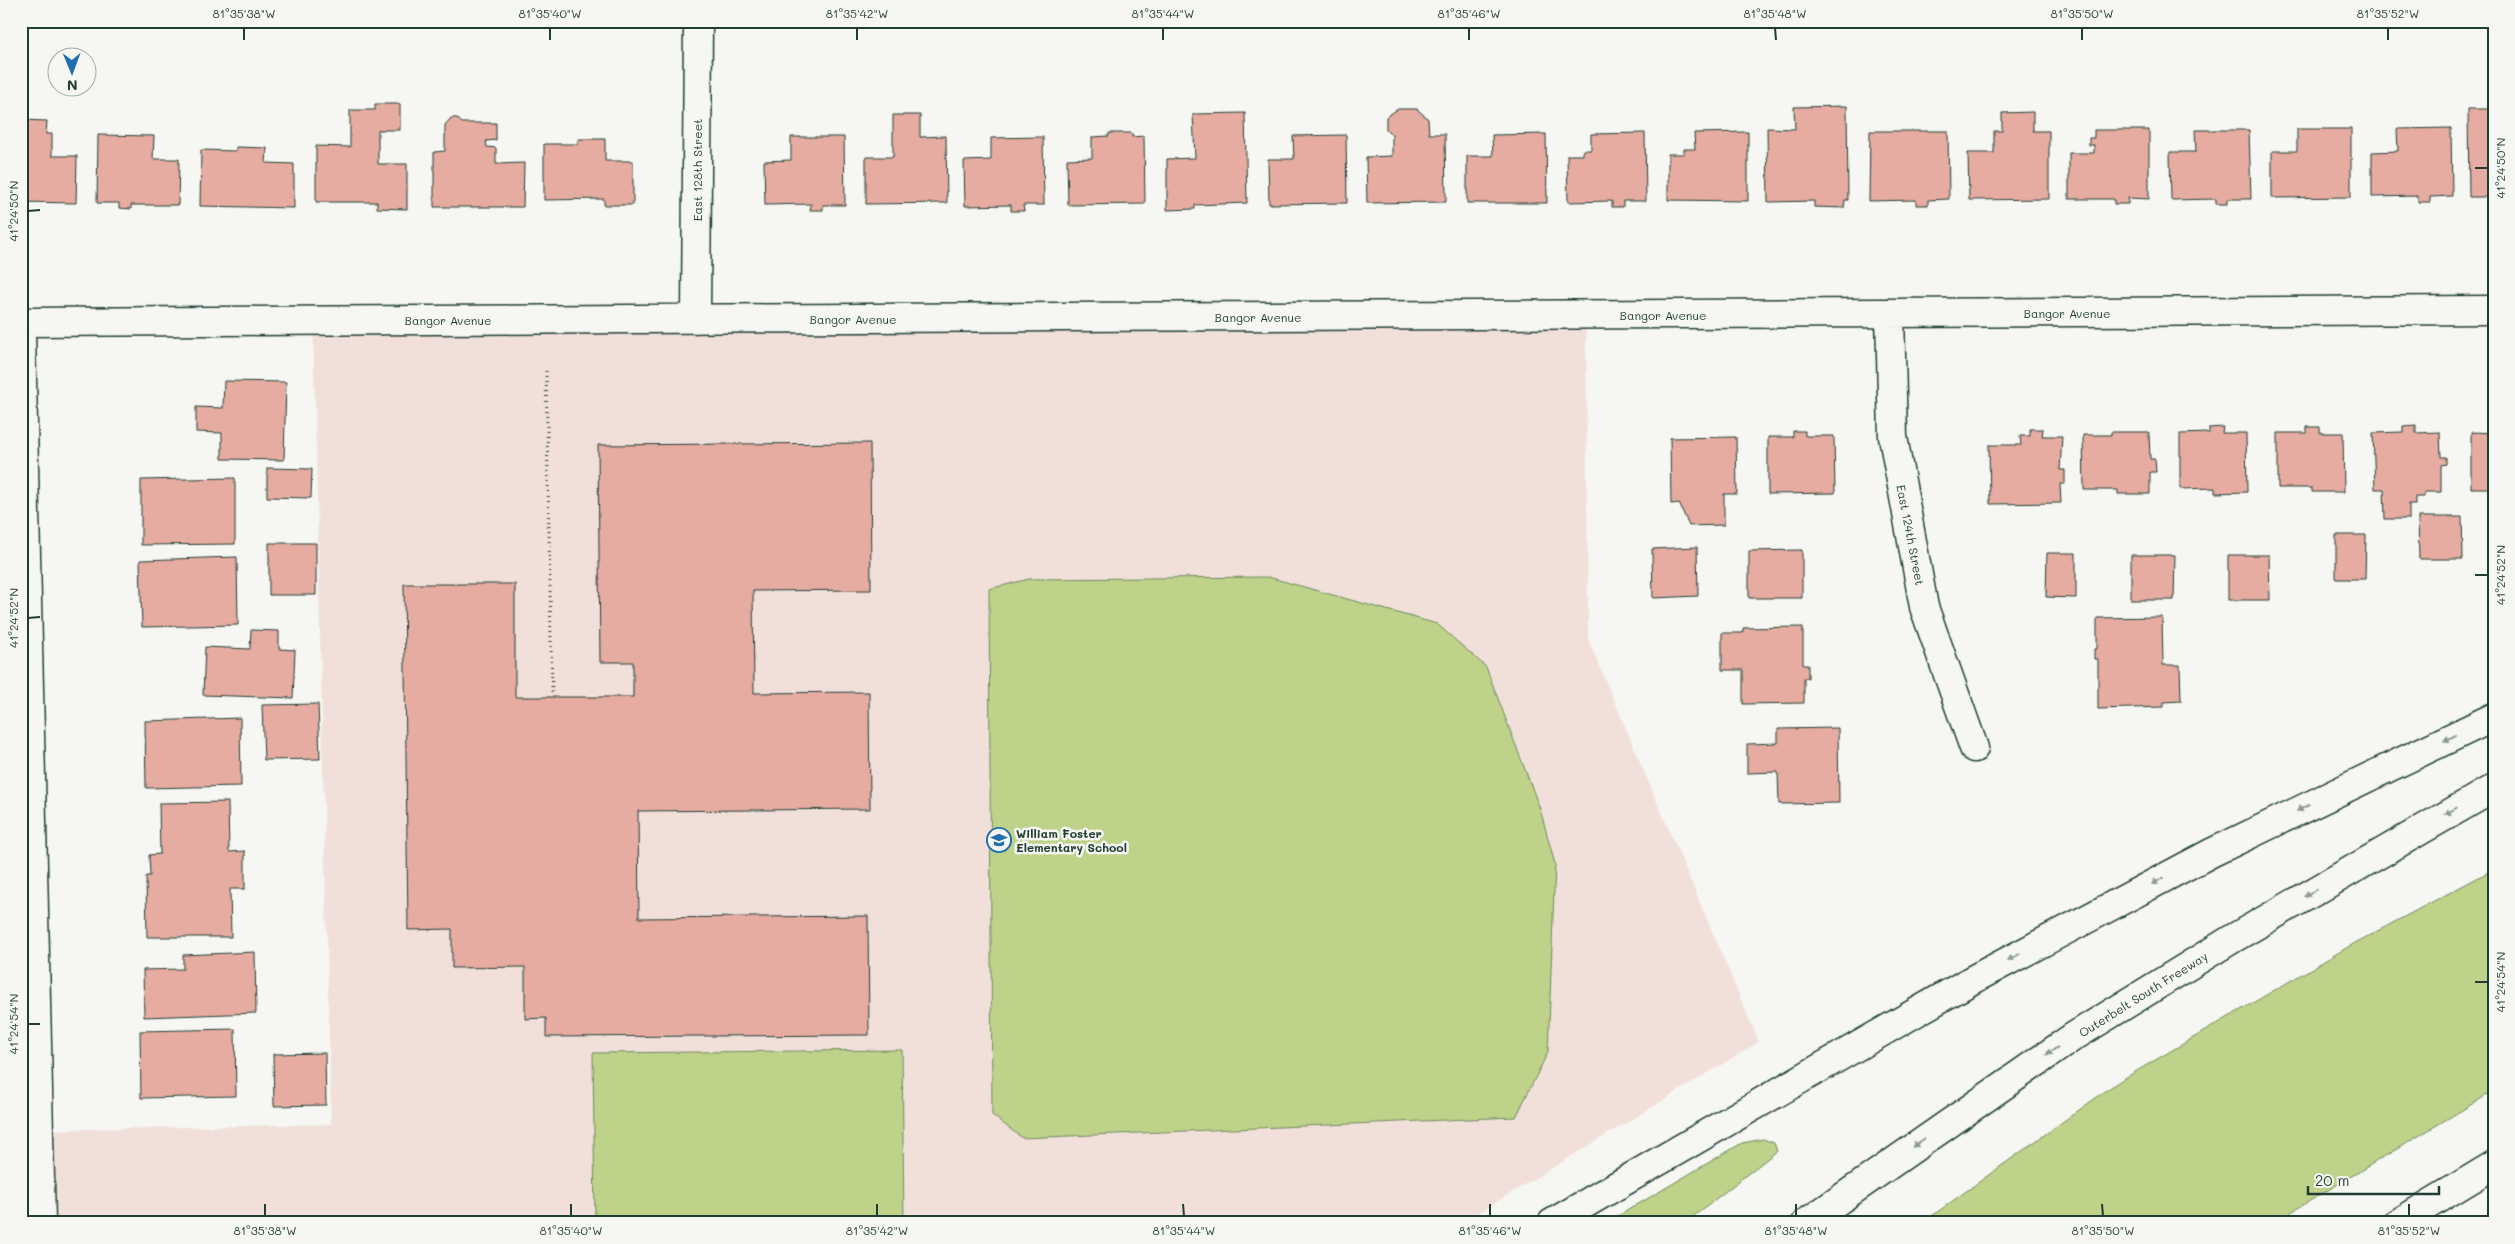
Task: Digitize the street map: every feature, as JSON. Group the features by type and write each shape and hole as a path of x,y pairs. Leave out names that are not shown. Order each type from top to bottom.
{"main road":[{"name":"East 128th Street","path":"696,319 698,21"},
{"name":"Bangor Avenue","path":"21,322 2494,310"},
{"name":"East 124th Street","path":"1890,314 1892,438 1924,607 1974,748"},
{"path":"21,334 41,1223"},
{"path":"1552,1223 1972,980 2211,853 2494,717"},
{"name":"Outerbelt South Freeway","path":"1806,1223 2073,1037 2232,939 2494,788"},
{"path":"2398,1223 2494,1165"}],"path":[{"path":"546,371 552,692"}],"shaded area":[{"name":"William Foster Elementary School","path":"1586,315 1588,639 1759,1042 1462,1223 41,1223 39,1130 331,1124 313,321"}],"green space":[{"path":"1268,577 1437,624 1486,667 1540,809 1555,864 1548,1052 1516,1117 1022,1138 992,1115 989,589 1029,579"},
{"path":"2494,869 2494,1091 2273,1223 1922,1223 2118,1082 2355,943"},
{"path":"902,1050 904,1223 595,1223 593,1053"},
{"path":"1763,1139 1774,1143 1777,1151 1685,1223 1606,1223 1742,1143"}],"building":[{"path":"375,104 400,104 400,130 378,130 378,164 407,164 407,209 377,208 377,202 316,202 316,146 350,147 350,110 375,110"},
{"path":"1847,106 1848,200 1845,200 1844,208 1814,207 1814,201 1768,202 1767,128 1795,129 1794,107"},
{"path":"1398,109 1417,109 1428,119 1429,134 1445,134 1446,202 1367,203 1366,157 1392,156 1392,135 1386,129 1386,117"},
{"path":"2468,109 2494,109 2494,197 2469,197"},
{"path":"2033,112 2033,131 2049,131 2049,199 1969,200 1968,153 1994,153 1994,131 2002,131 2002,113"},
{"path":"1245,113 1247,203 1195,205 1195,209 1167,210 1167,159 1195,158 1193,114"},
{"path":"893,115 920,115 920,137 946,136 947,203 866,204 866,157 893,157"},
{"path":"451,118 457,118 462,123 496,123 496,140 486,141 487,147 496,148 496,164 524,163 523,207 434,207 434,152 445,151 445,125"},
{"path":"22,120 47,121 46,134 52,134 52,156 77,156 76,203 21,202"},
{"path":"2451,128 2452,196 2430,197 2430,202 2418,202 2418,196 2372,197 2372,152 2398,151 2397,129"},
{"path":"2297,129 2351,129 2351,197 2272,198 2272,151 2297,151"},
{"path":"2094,130 2149,130 2149,199 2128,198 2128,204 2114,204 2114,199 2069,199 2069,153 2094,153 2094,145 2089,145 2089,138 2094,138"},
{"path":"2195,130 2249,130 2251,199 2227,199 2227,204 2216,204 2216,199 2171,200 2170,152 2196,152"},
{"path":"1870,131 1948,131 1949,199 1928,200 1928,205 1916,205 1916,200 1869,201"},
{"path":"1748,132 1748,201 1668,200 1668,154 1684,154 1684,149 1695,149 1694,133"},
{"path":"1109,133 1132,133 1132,137 1144,136 1145,204 1068,205 1067,159 1092,158 1092,137 1109,136"},
{"path":"1645,133 1646,201 1623,201 1623,207 1612,207 1612,201 1568,202 1567,155 1583,155 1583,150 1591,150 1591,134"},
{"path":"1546,134 1547,203 1467,203 1467,156 1493,156 1492,135"},
{"path":"98,135 154,136 153,159 179,159 178,205 131,205 131,209 119,208 119,203 97,203"},
{"path":"1346,135 1347,203 1269,204 1268,159 1294,159 1293,136"},
{"path":"791,137 844,137 845,205 823,205 823,210 810,210 811,204 765,205 764,161 791,160"},
{"path":"1043,137 1044,205 1023,205 1024,211 1011,211 1011,205 965,206 964,161 991,160 991,138"},
{"path":"578,139 605,139 605,161 633,161 633,205 604,205 604,199 544,200 544,144 578,144"},
{"path":"236,147 267,148 266,163 294,164 294,208 200,206 201,150 236,151"},
{"path":"224,381 286,382 284,460 222,459 222,433 196,432 196,407 223,408"},
{"path":"2416,425 2416,433 2440,432 2441,457 2446,457 2446,464 2441,465 2441,492 2424,492 2424,497 2415,497 2415,504 2409,504 2409,519 2385,519 2384,489 2375,489 2373,433 2403,432 2403,426"},
{"path":"2223,427 2222,433 2246,433 2247,492 2215,493 2215,488 2180,489 2180,434 2209,433 2209,428"},
{"path":"2307,427 2320,427 2320,433 2343,433 2344,492 2312,492 2312,488 2278,488 2278,433 2307,433"},
{"path":"2030,429 2043,429 2042,436 2062,436 2060,470 2065,470 2065,484 2060,484 2061,503 1990,504 1989,445 2021,445 2020,436 2030,436"},
{"path":"1793,431 1805,431 1805,436 1834,436 1835,493 1768,494 1768,437 1793,437"},
{"path":"2111,432 2149,432 2150,459 2155,459 2156,472 2150,472 2150,494 2118,494 2118,490 2084,490 2083,435 2111,435"},
{"path":"2471,432 2494,433 2494,488 2471,488"},
{"path":"1736,437 1737,494 1724,494 1724,525 1689,526 1679,503 1671,504 1670,438"},
{"path":"870,443 871,590 753,591 754,693 869,692 870,809 638,811 639,918 868,916 869,1035 546,1037 546,1018 525,1019 525,967 452,968 452,929 408,930 404,584 515,584 515,697 633,697 633,662 600,662 598,445"},
{"path":"267,468 312,469 311,498 267,497"},
{"path":"235,478 235,544 141,545 141,480"},
{"path":"2418,517 2462,517 2463,559 2419,559"},
{"path":"2336,535 2366,535 2365,579 2336,579"},
{"path":"269,543 316,543 316,595 269,595"},
{"path":"1697,547 1698,596 1653,598 1652,549"},
{"path":"1802,550 1802,598 1749,598 1749,551"},
{"path":"2047,553 2076,553 2076,598 2046,597"},
{"path":"2131,555 2175,555 2174,600 2131,600"},
{"path":"2228,555 2269,555 2270,600 2228,600"},
{"path":"237,557 238,625 142,627 140,560"},
{"path":"2162,617 2163,665 2180,665 2181,701 2164,702 2164,707 2098,709 2098,659 2094,659 2094,649 2097,649 2097,618"},
{"path":"1803,627 1803,665 1808,665 1808,678 1804,678 1804,703 1743,704 1743,670 1722,670 1722,633 1743,633 1743,628"},
{"path":"251,630 279,631 279,649 295,650 293,698 203,695 205,647 250,649"},
{"path":"318,704 320,759 264,760 262,705"},
{"path":"240,718 241,786 146,788 145,721"},
{"path":"1838,728 1839,803 1779,804 1778,772 1747,773 1747,744 1778,743 1778,729"},
{"path":"228,802 229,852 245,851 245,889 230,889 231,937 147,937 146,876 150,876 149,855 160,854 159,803"},
{"path":"255,952 256,1013 144,1017 143,970 183,969 183,955"},
{"path":"235,1029 236,1096 141,1098 140,1031"},
{"path":"325,1053 326,1105 274,1106 273,1054"}],"place":[{"name":"William Foster Elementary School","path":"999,840"}]}
